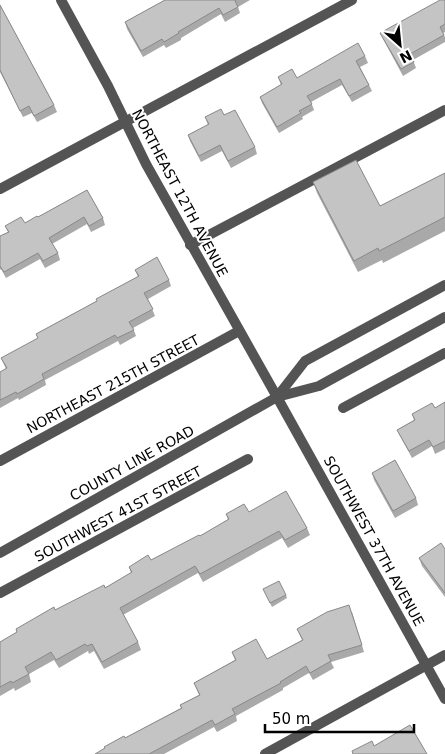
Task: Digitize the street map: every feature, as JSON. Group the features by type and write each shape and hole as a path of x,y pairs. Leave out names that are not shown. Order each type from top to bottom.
{"street":[{"name":"NORTHEAST 12TH AVENUE","path":"61,0 108,86 146,164 190,245 277,397"},
{"path":"0,189 352,0"},
{"path":"190,245 445,110"},
{"name":"COUNTY LINE ROAD","path":"277,397 305,361 445,285"},
{"name":"COUNTY LINE ROAD","path":"0,552 277,397 319,386 445,317"},
{"name":"NORTHEAST 215TH STREET","path":"0,461 239,331"},
{"path":"343,408 445,353"},
{"name":"SOUTHWEST 37TH AVENUE","path":"277,397 445,699"},
{"name":"SOUTHWEST 41ST STREET","path":"0,593 248,459"},
{"path":"265,754 445,655"}],"building":[{"path":"165,0 236,0 238,7 223,15 219,8 164,42 162,39 141,51 125,22"},
{"path":"440,0 445,0 445,24 440,27 444,35 410,54 414,62 401,69 380,33"},
{"path":"0,5 54,105 34,116 29,106 20,111 0,70"},
{"path":"358,43 365,56 356,61 369,85 349,96 340,79 307,96 312,104 277,127 260,97 282,84 278,77 292,69 297,78"},
{"path":"221,109 224,115 235,110 255,147 228,161 220,145 199,156 188,135 209,124 205,117"},
{"path":"356,160 380,206 445,173 445,217 379,251 378,248 354,261 313,182"},
{"path":"87,190 103,218 89,226 84,217 49,238 58,253 43,261 38,253 4,272 0,266 0,236 9,232 5,226 21,217 25,223"},
{"path":"157,257 169,280 144,293 153,309 129,322 134,330 117,338 115,335 42,374 44,379 17,394 16,392 0,400 0,372 7,368 1,358 38,338 36,334 139,276 135,270"},
{"path":"445,402 445,441 433,447 429,440 409,451 397,430 415,420 412,414 432,403 435,408"},
{"path":"395,460 416,498 393,511 372,473"},
{"path":"286,491 307,528 285,540 279,531 200,574 195,566 120,608 138,642 102,662 92,644 87,646 85,644 56,660 51,652 25,667 29,674 0,687 0,642 17,632 16,629 54,607 55,610 104,585 105,588 132,572 129,567 148,555 151,560 200,536 229,519 226,514 244,504 249,512"},
{"path":"441,543 445,549 445,593 419,558"},
{"path":"279,581 286,595 270,603 263,589"},
{"path":"349,605 362,645 328,655 331,661 310,673 306,666 281,683 232,709 235,714 215,725 212,720 149,754 95,754 124,736 125,738 182,708 180,705 200,695 194,683 236,660 232,652 256,639 267,659 303,640 297,629 327,612"},
{"path":"410,725 427,754 353,754 352,751 372,741 374,746"}]}
